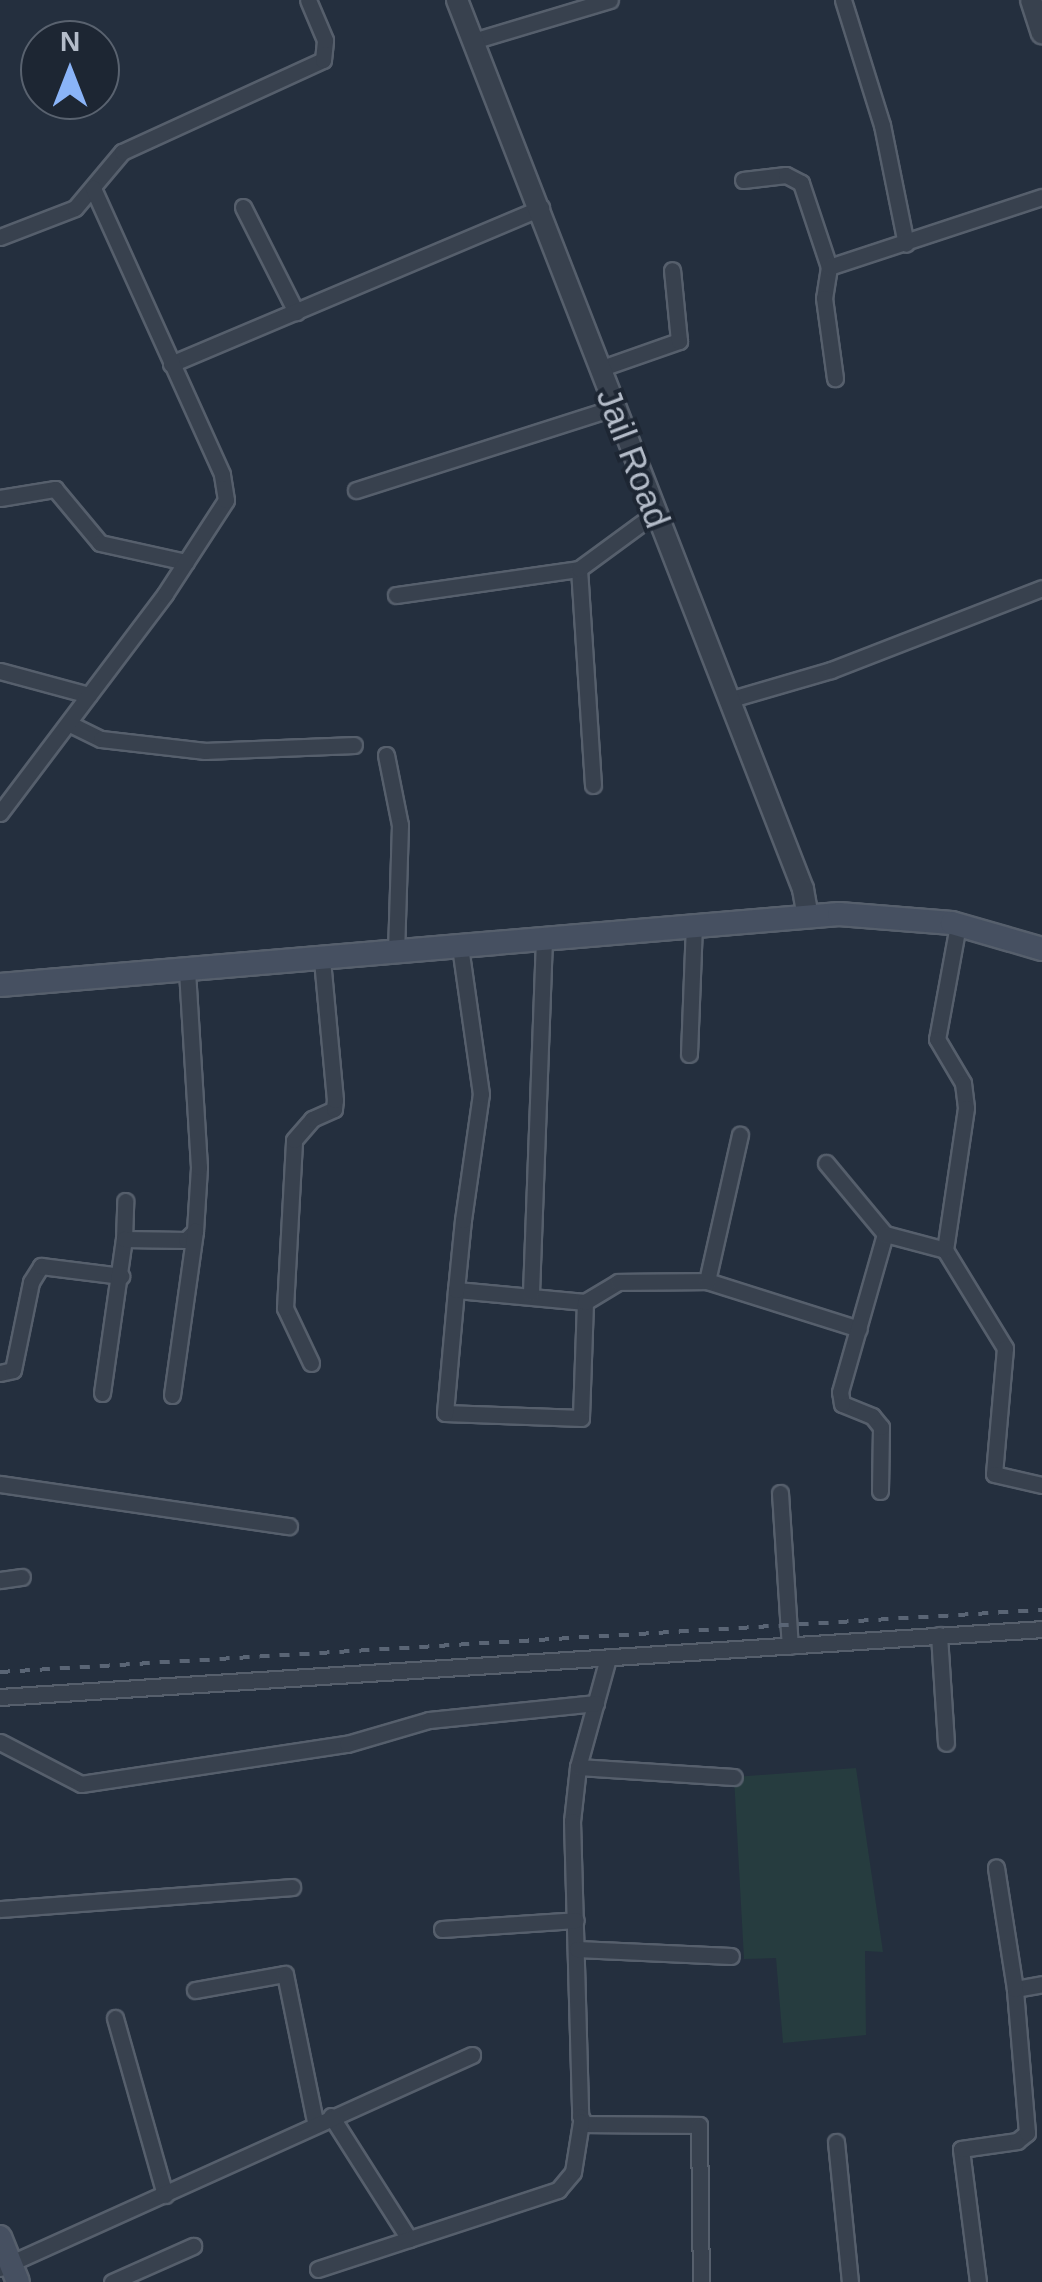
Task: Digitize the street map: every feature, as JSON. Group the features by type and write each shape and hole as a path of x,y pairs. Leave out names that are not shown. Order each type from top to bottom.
{"main road":[{"path":"0,985 808,916 958,925 1042,950"},
{"path":"0,2237 10,2272"}],"street":[{"path":"0,237 67,214 122,152 323,60 325,40 308,0"},
{"name":"Jail Road","path":"456,0 541,208 613,408 803,889 808,916"},
{"path":"474,41 610,0"},
{"path":"843,0 882,125 906,244"},
{"path":"1032,0 1042,33"},
{"path":"744,180 797,179 829,267 824,298 835,378"},
{"path":"0,813 165,594 221,510 227,487 92,188"},
{"path":"829,267 1042,197"},
{"path":"242,207 296,312"},
{"path":"171,364 541,208"},
{"path":"599,369 680,342 672,270"},
{"path":"356,490 613,408"},
{"path":"0,498 38,487 55,490 100,543 182,568"},
{"path":"396,594 580,569 648,498"},
{"path":"580,569 594,785"},
{"path":"728,700 831,670 1042,588"},
{"path":"0,671 89,694"},
{"path":"70,724 102,739 206,751 354,745"},
{"path":"386,755 400,825 396,953"},
{"path":"958,925 937,1039 958,1071 966,1108 945,1250 1005,1348 994,1474 1042,1485"},
{"path":"689,1054 694,926"},
{"path":"531,1293 544,939"},
{"path":"460,946 480,1094 456,1290 448,1416 579,1420 585,1302"},
{"path":"311,1364 285,1308 294,1140 312,1119 334,1109 335,1100 322,959"},
{"path":"172,1395 196,1231 200,1167 187,971"},
{"path":"707,1282 740,1135"},
{"path":"826,1163 885,1234 945,1250"},
{"path":"102,1392 121,1276 126,1201"},
{"path":"124,1239 186,1240 196,1231"},
{"path":"880,1492 878,1420 840,1400 885,1234"},
{"path":"0,1373 13,1370 32,1282 41,1266 121,1276"},
{"path":"456,1290 531,1293 585,1302 618,1282 707,1282 859,1330"},
{"path":"0,1484 289,1526"},
{"path":"780,1493 790,1646"},
{"path":"0,1580 22,1577"},
{"path":"0,1697 1042,1629"},
{"path":"939,1636 946,1743"},
{"path":"318,2269 568,2184 581,2122 572,1821 578,1767 608,1658"},
{"path":"0,1742 81,1784 347,1744 429,1720 596,1702"},
{"path":"578,1767 734,1777"},
{"path":"978,2282 960,2149 1017,2142 1027,2133 1016,1990 996,1867"},
{"path":"0,1909 292,1887"},
{"path":"442,1930 576,1920"},
{"path":"577,1950 730,1956"},
{"path":"195,1990 284,1974 323,2118 409,2239"},
{"path":"1016,1990 1042,1984"},
{"path":"115,2018 165,2195"},
{"path":"10,2272 323,2118 472,2055"},
{"path":"581,2122 699,2125 701,2282"},
{"path":"836,2142 850,2282"},
{"path":"112,2282 193,2246"}],"green space":[{"path":"856,1768 883,1952 865,1951 866,2035 783,2043 776,1958 744,1959 734,1777"}],"railway":[{"path":"0,1672 1042,1610"}]}
